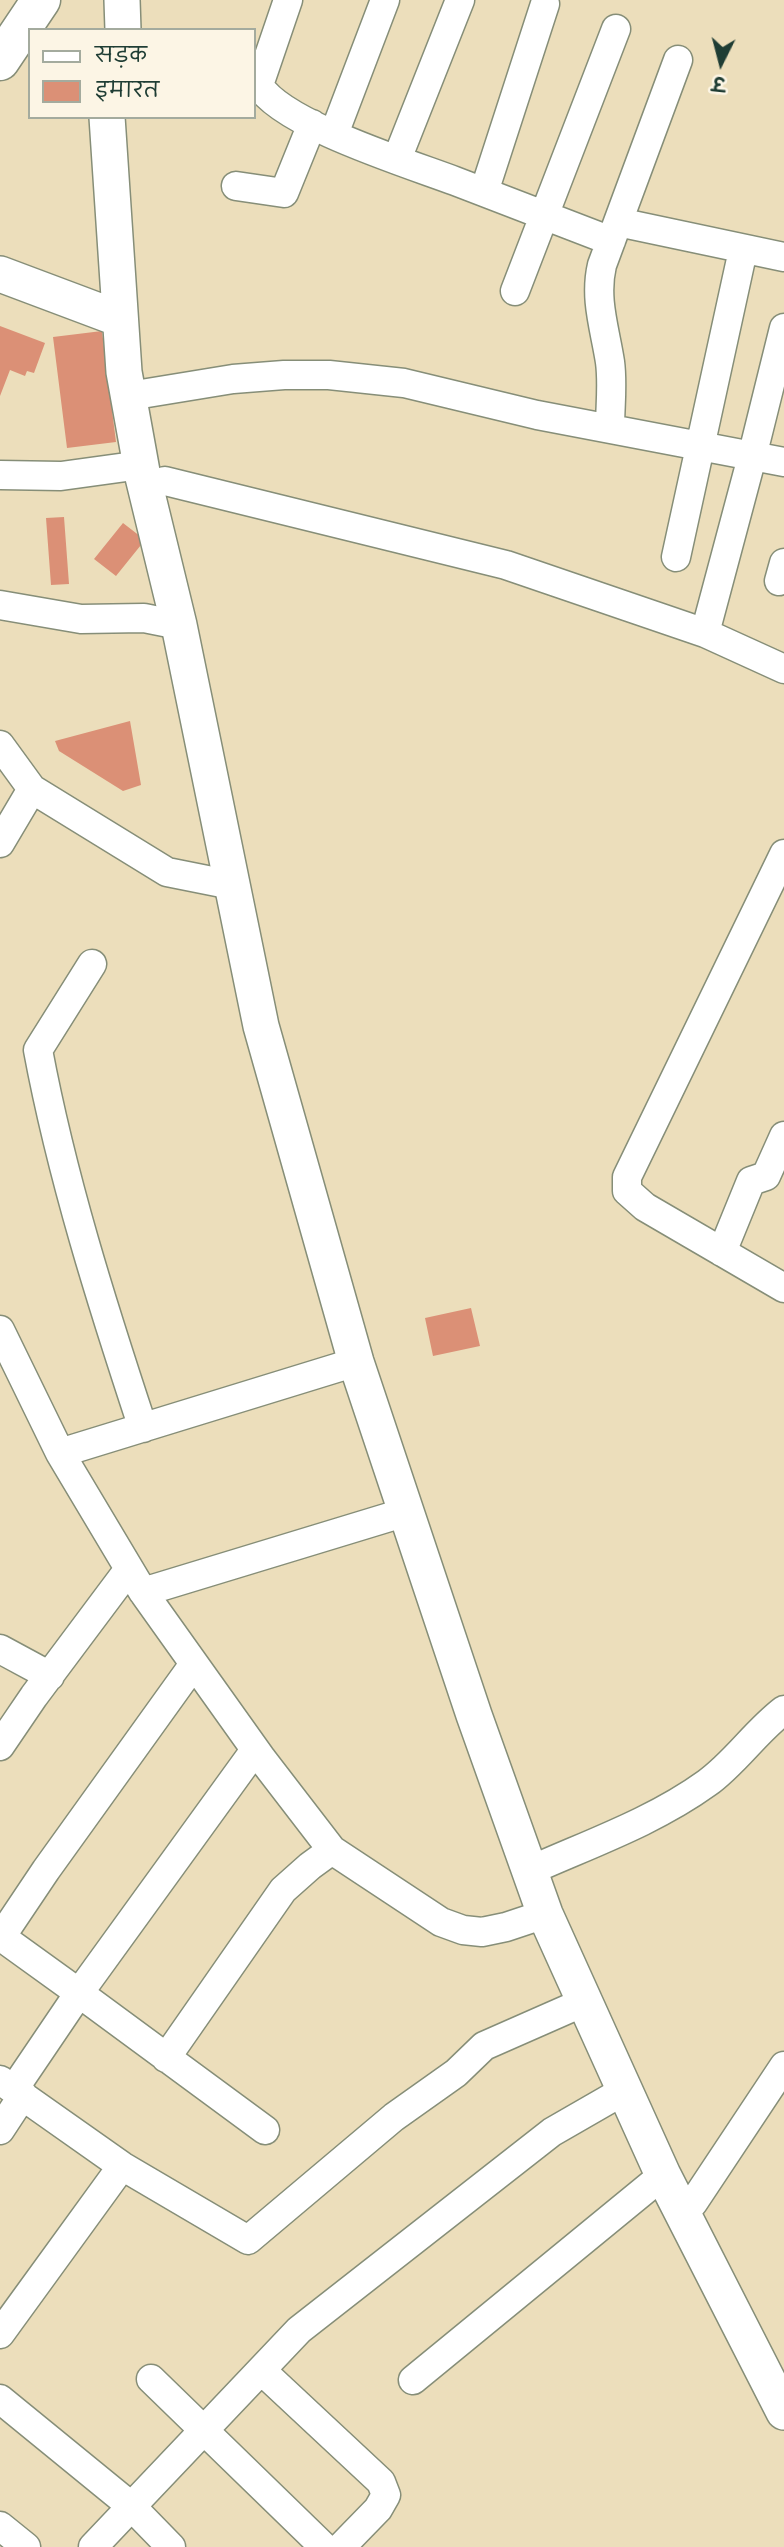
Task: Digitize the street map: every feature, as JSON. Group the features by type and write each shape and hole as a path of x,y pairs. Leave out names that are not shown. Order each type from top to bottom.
{"highway":[{"path":"5,41 41,0"}],"main road":[{"path":"104,0 106,28"},
{"path":"122,0 123,28"},
{"path":"107,119 124,372 137,395"},
{"path":"127,119 137,395 150,478 264,1038 356,1362 406,1512 536,1868 583,1961 693,2203 784,2381"},
{"path":"0,274 120,319"},
{"path":"150,478 190,584 253,892 317,1172 536,1868 545,1914 663,2175 784,2412"}],"street":[{"path":"288,0 256,84 278,105 323,129 546,215 614,231 784,257"},
{"path":"236,186 284,193 323,129 385,0"},
{"path":"397,159 460,0"},
{"path":"484,192 545,4"},
{"path":"515,291 616,30"},
{"path":"610,428 610,366 597,284 678,60"},
{"path":"676,558 743,250"},
{"path":"705,633 784,328"},
{"path":"137,395 233,379 284,374 329,375 404,383 537,415 784,462"},
{"path":"0,475 150,478 506,565 705,633 784,669"},
{"path":"0,604 81,619 144,618 179,625"},
{"path":"0,745 32,789 167,872 232,885"},
{"path":"0,843 32,789"},
{"path":"784,855 627,1177 627,1191 645,1207 784,1287"},
{"path":"92,964 38,1050 99,1297 143,1428"},
{"path":"722,1252 751,1181 766,1176 784,1136"},
{"path":"1,1336 60,1453 136,1581 255,1750 332,1850 441,1922 463,1930 482,1932 545,1914"},
{"path":"60,1453 356,1362"},
{"path":"0,1746 50,1676 136,1581 406,1512"},
{"path":"0,1649 50,1676"},
{"path":"194,1664 1,1937 265,2130"},
{"path":"536,1868 646,1819 708,1783 765,1724 784,1710"},
{"path":"0,2130 12,2088 255,1750"},
{"path":"166,2058 283,1890 332,1850"},
{"path":"12,2088 122,2166 248,2240 394,2117 456,2073 484,2046 584,2002"},
{"path":"693,2203 784,2066"},
{"path":"93,2547 299,2330 552,2132 625,2090"},
{"path":"0,2334 122,2166"},
{"path":"413,2380 663,2175"},
{"path":"261,2370 381,2482 386,2495 378,2509 341,2547"},
{"path":"151,2379 324,2547"},
{"path":"0,2399 131,2507 171,2547"},
{"path":"0,2526 26,2547"}],"building":[{"path":"0,326 45,343 34,373 27,371 25,376 10,370 0,396"},
{"path":"102,331 116,442 67,448 53,337"},
{"path":"64,517 69,584 51,585 46,518"},
{"path":"123,523 145,540 116,576 94,559"},
{"path":"130,721 141,785 123,791 59,751 55,741"},
{"path":"471,1308 480,1346 433,1356 425,1318"}]}
